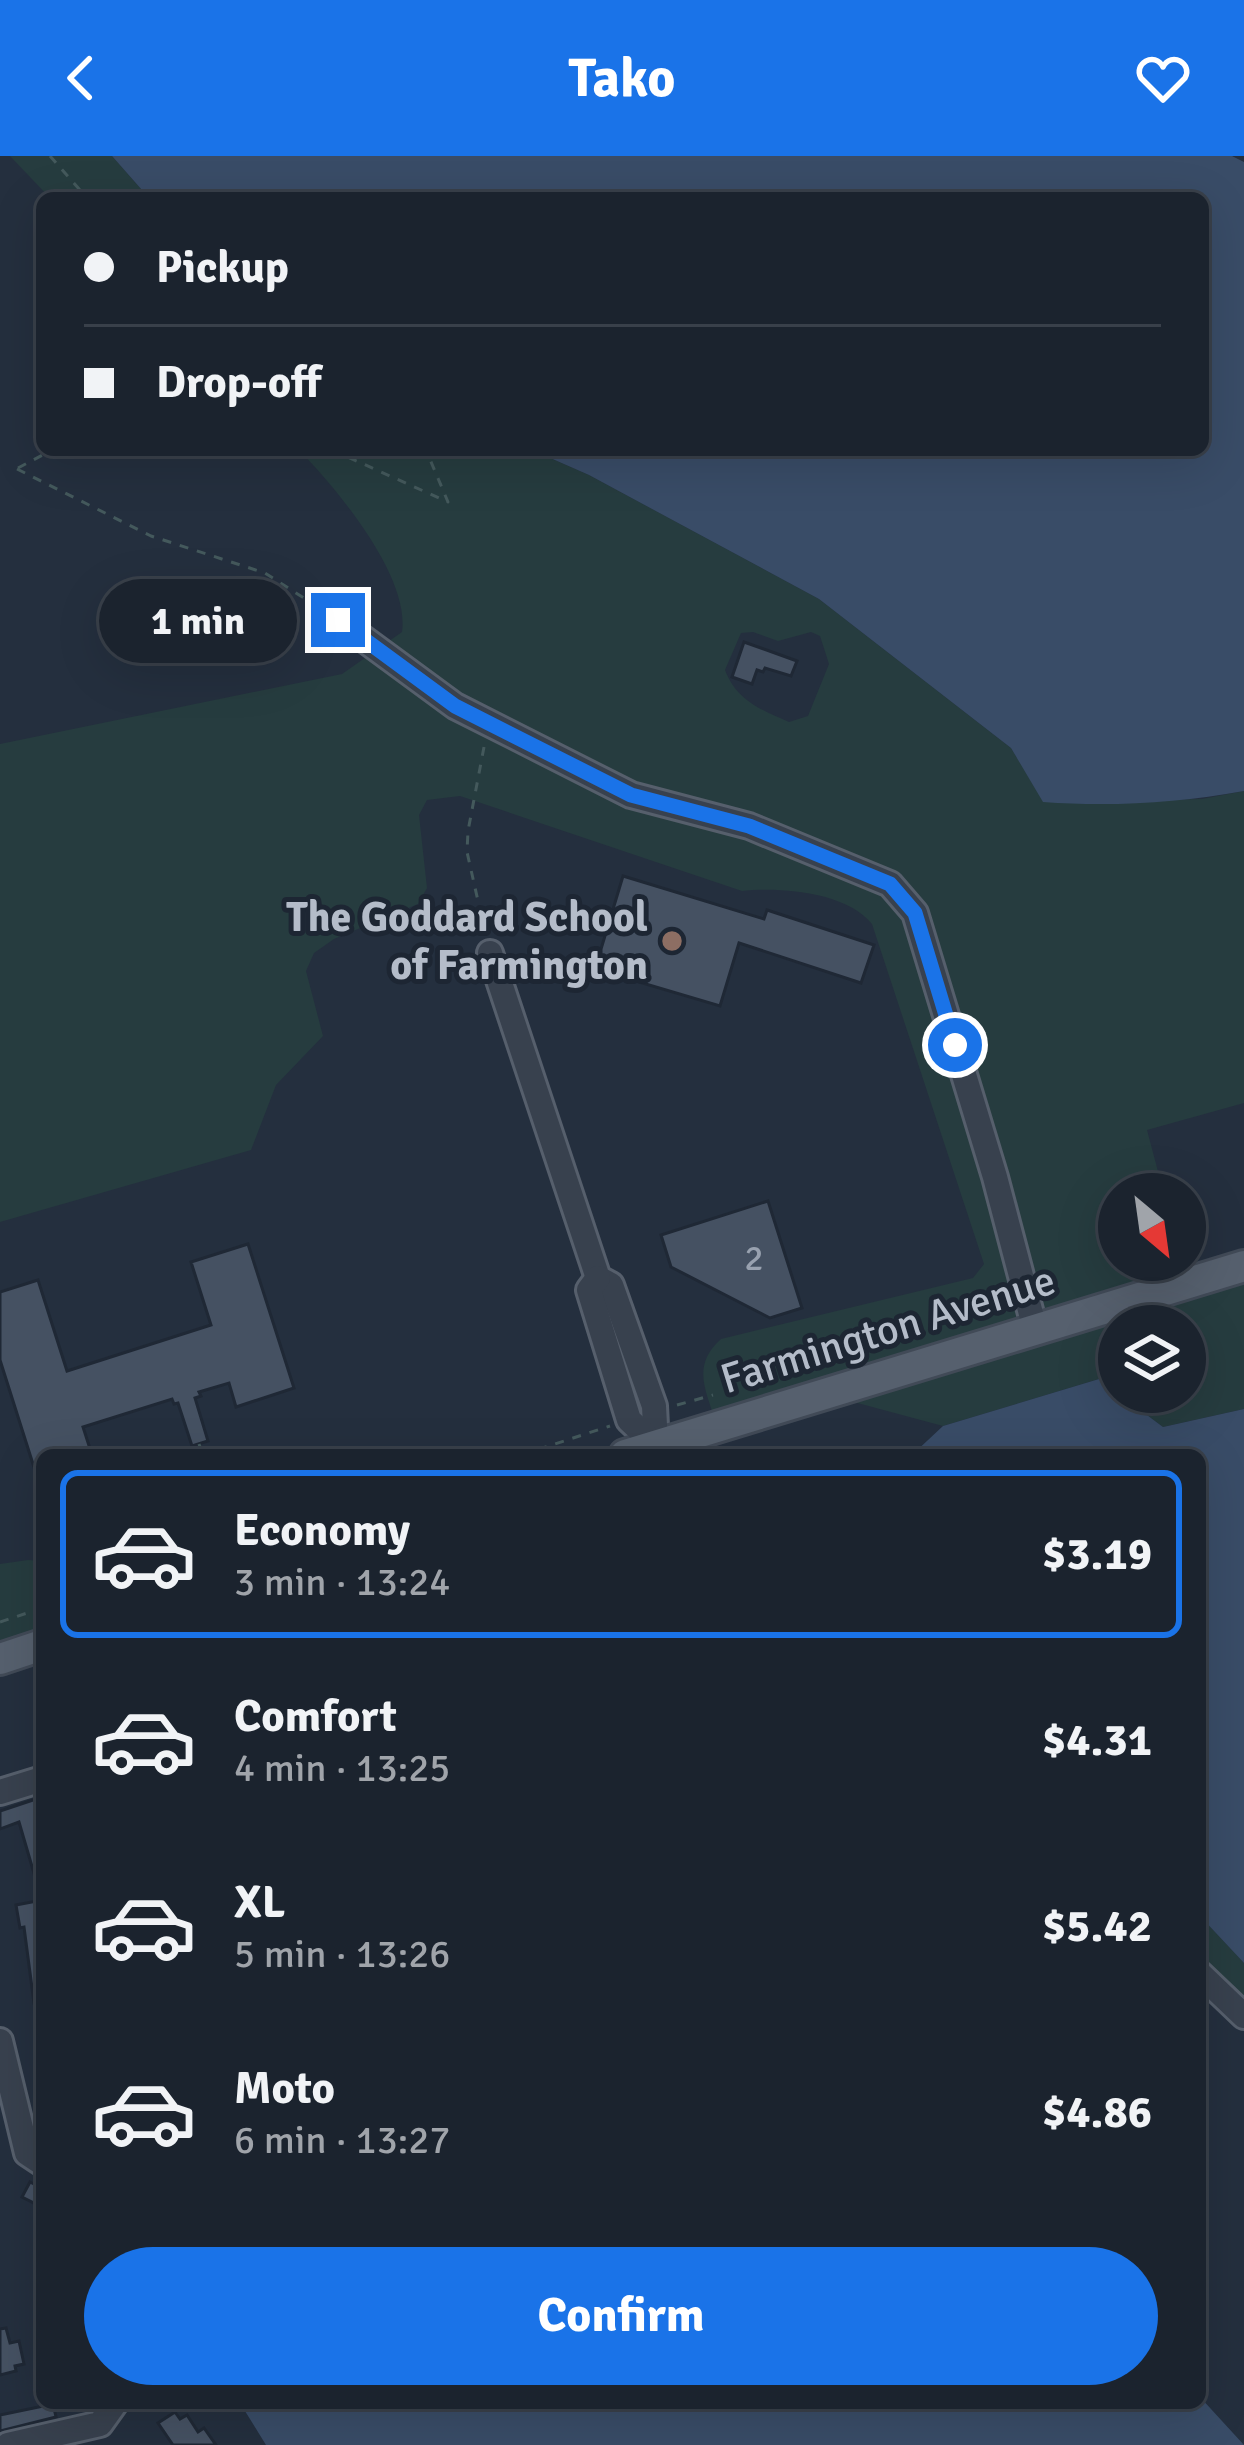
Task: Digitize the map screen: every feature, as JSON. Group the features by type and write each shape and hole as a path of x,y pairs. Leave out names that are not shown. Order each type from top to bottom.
{"main road":[{"name":"Farmington Avenue","path":"664,1449 1244,1266"},
{"path":"0,1658 36,1647"}],"street":[{"path":"338,620 455,706 631,795 749,826 890,884 915,913 995,1177 1035,1329"},
{"path":"490,953 598,1279 610,1285 654,1406 661,1449"},
{"path":"0,1792 36,1781"},
{"path":"1206,1980 1244,2016"},
{"path":"0,2041 27,2153 36,2159"},
{"path":"8,2445 100,2425 111,2409"}],"path":[{"path":"50,156 82,192"},
{"path":"41,456 16,469 151,536 265,573 338,620"},
{"path":"345,456 448,502 429,456"},
{"path":"487,722 467,852 490,953"},
{"path":"670,1407 713,1394"},
{"path":"539,1449 613,1425"},
{"path":"200,1444 201,1449"},
{"path":"0,1622 36,1610"}],"green space":[{"path":"10,156 112,156 144,192 44,192"},
{"path":"305,456 546,456 819,599 1011,748 1044,802 1202,799 1244,791 1244,1103 1147,1130 1158,1173 1098,1173 1098,1281 1206,1281 1206,1276 1244,1266 1244,1409 1163,1427 1144,1413 1206,1413 1206,1305 1098,1305 1098,1379 943,1426 824,1394 717,1427 703,1370 721,1339 973,1278 984,1264 872,924 830,898 793,891 742,891 460,796 427,800 419,815 427,888 418,904 334,939 314,953 306,971 323,1036 276,1085 251,1150 0,1222 0,744 342,674 402,632 395,585 368,535","holes":["811,632 820,636 829,664 808,716 789,722 751,703 730,681 725,670 741,633 778,641"]},
{"path":"36,1561 36,1647 0,1658 0,1564"},
{"path":"1206,1922 1244,1963 1244,2016 1206,1980"}],"water":[{"path":"112,156 1232,156 1244,162 1244,791 1144,803 1043,802 1011,748 819,599 546,456 1209,456 1209,192 144,192"},
{"path":"1098,1379 1098,1413 1144,1413 1163,1427 1244,1409 1244,1963 1206,1922 1206,1449 918,1449 943,1426"},
{"path":"1206,2404 1244,2445 266,2445 244,2409 1206,2409"}],"building":[{"path":"744,642 797,661 791,676 765,668 757,670 752,684 732,677"},
{"name":"The Goddard School of Farmington","path":"623,876 764,919 767,910 874,945 861,983 739,943 720,1006 595,969"},
{"path":"768,1201 802,1308 770,1318 671,1267 661,1235"},
{"path":"248,1244 294,1388 236,1407 229,1383 199,1392 201,1396 195,1398 208,1441 192,1446 178,1403 172,1399 83,1427 90,1449 36,1449 36,1474 0,1360 0,1292 38,1280 67,1371 211,1325 191,1262"},
{"path":"36,1799 36,1880 19,1822 0,1829 0,1811"},
{"path":"36,1901 36,2003 24,1927 20,1928 16,1905"},
{"path":"30,2182 36,2185 36,2204 22,2197"},
{"path":"6,2328 10,2343 19,2341 24,2364 0,2375 0,2329"},
{"path":"36,2408 54,2409 56,2417 0,2431 0,2415"},
{"path":"175,2412 180,2419 187,2415 198,2432 204,2428 216,2445 173,2445 158,2423"}],"place":[{"name":"The Goddard School of Farmington","path":"672,941"}],"route":[{"path":"338,620 455,706 631,795 749,826 890,884 915,913 955,1045"}]}
